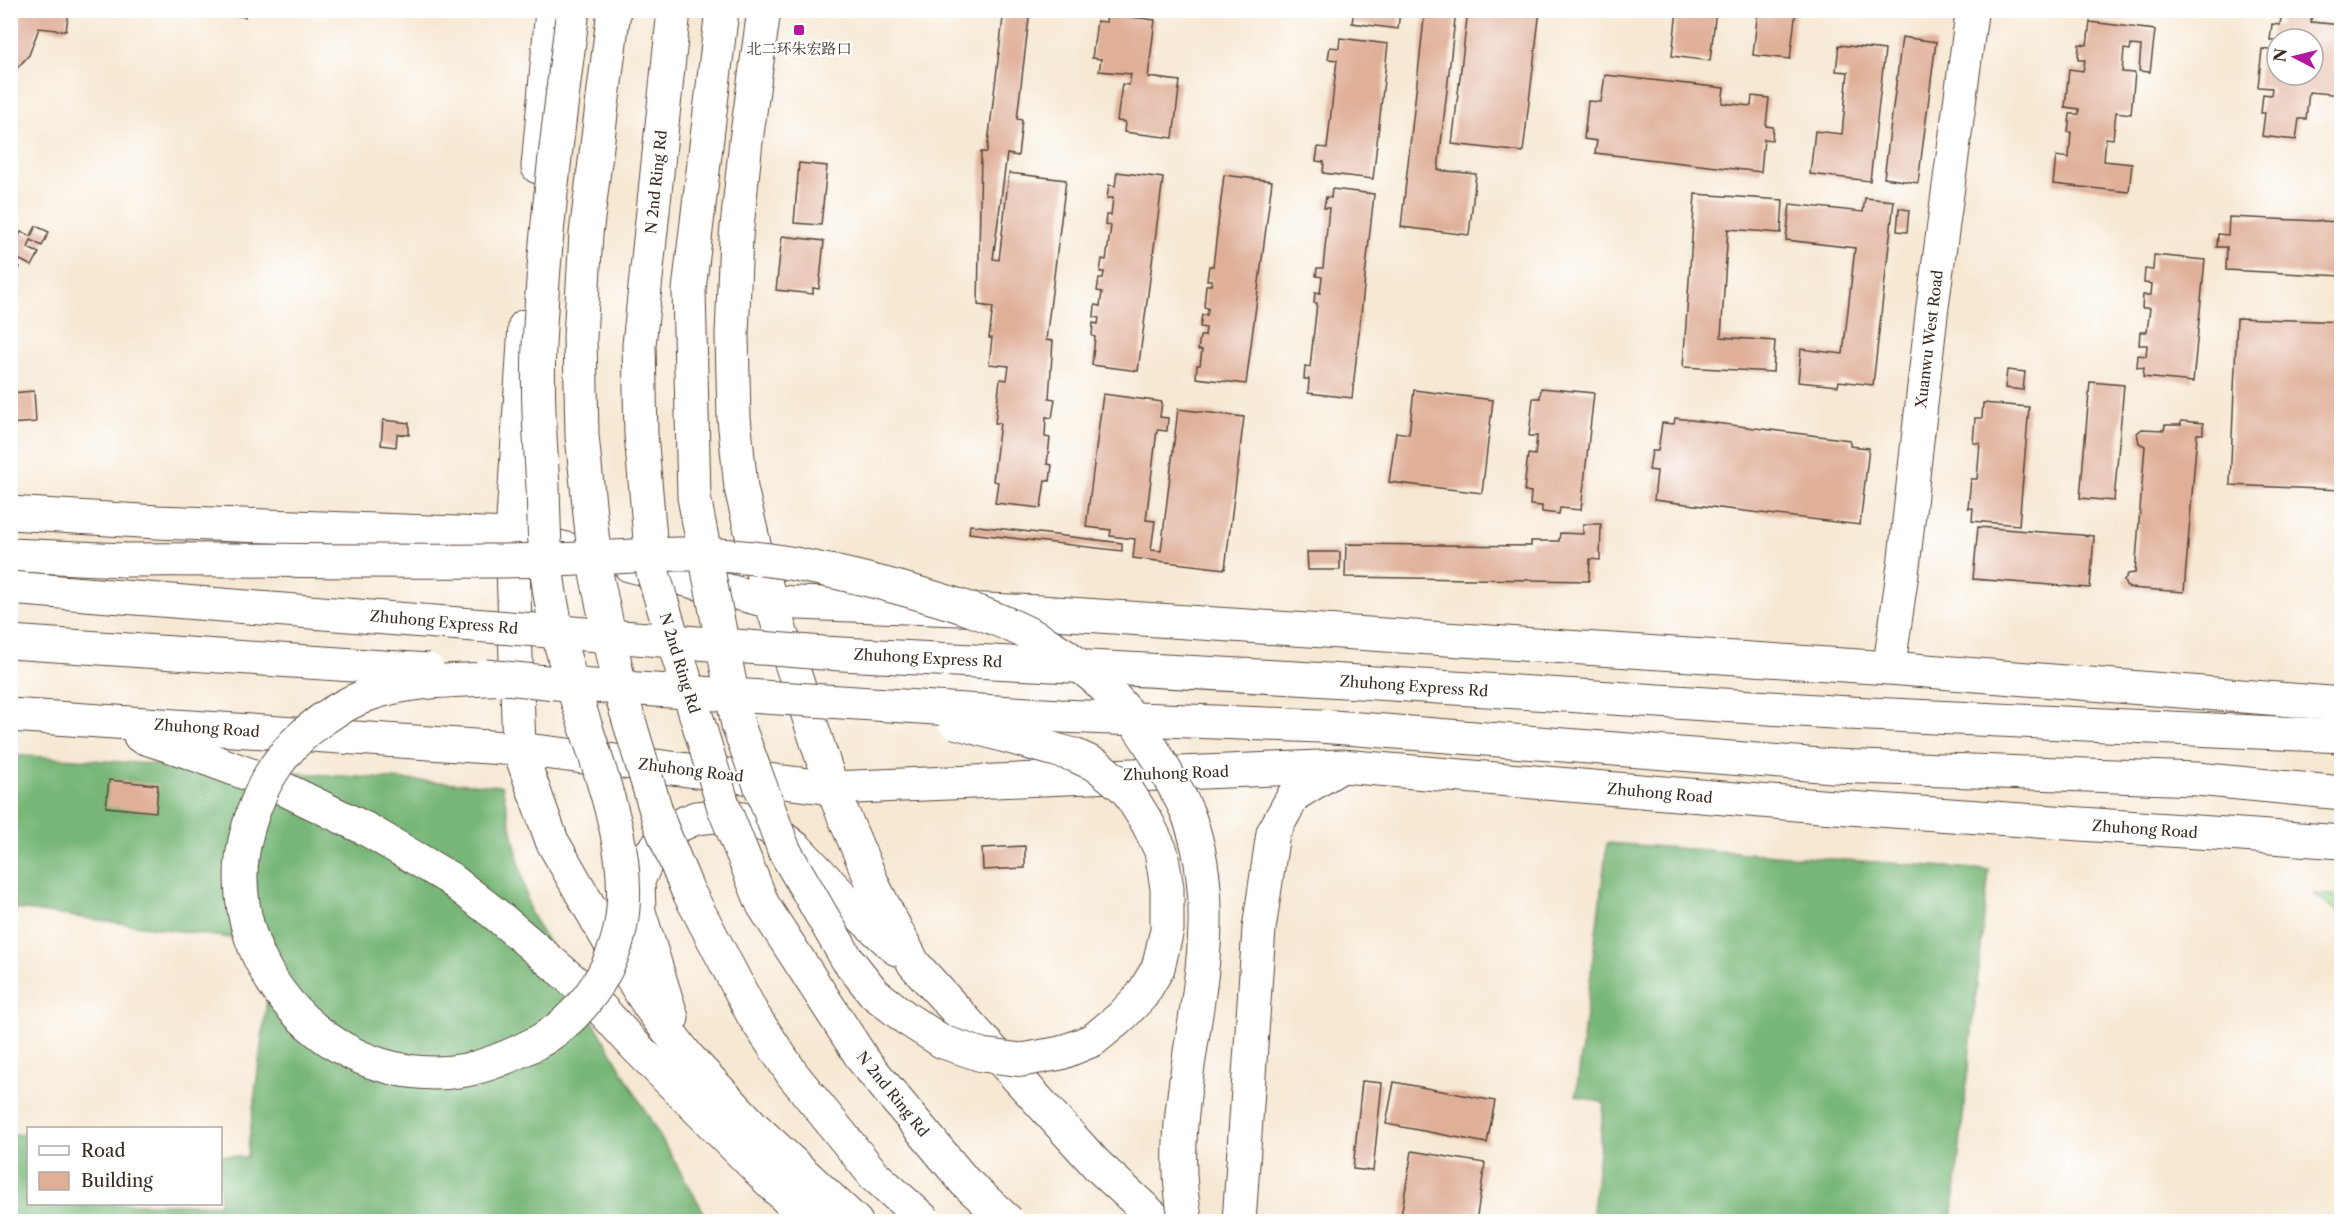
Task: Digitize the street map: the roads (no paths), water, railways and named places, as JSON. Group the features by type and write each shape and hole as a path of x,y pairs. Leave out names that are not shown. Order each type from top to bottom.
{"main road":[{"path":"552,10 525,329 512,535 519,749 552,841 618,957 650,1007 687,1056 756,1128 856,1221"},
{"path":"506,678 403,686 371,694 341,707 313,726 287,750 254,807 244,841 243,909 249,931 266,972 286,1001 308,1025 336,1045 366,1060 398,1069 432,1073 462,1071 492,1064 519,1052 546,1037 570,1018 590,995 606,971 619,940 624,879 613,812 564,655 548,580 542,474 539,350 547,233 573,10"},
{"path":"614,10 586,234 580,337 582,436 596,573 622,696 660,824 687,889 753,1015 793,1075 874,1175 926,1221"},
{"name":"N 2nd Ring Rd","path":"674,10 639,345 641,434 653,573 724,808 763,904 864,1061 965,1182 1009,1221"},
{"path":"722,10 689,290 694,496 738,725 784,850 847,959 874,993 907,1019 943,1042 982,1055 1022,1060 1061,1053 1093,1040 1121,1017 1142,995 1158,968 1167,930 1167,888 1161,851 1148,824 1127,790 1098,766 1074,755 901,706"},
{"path":"764,10 736,237 732,335 734,418 741,488 771,602 832,788 875,889 914,964"},
{"path":"10,513 157,522 512,535 771,602 1040,612 1889,668 2342,704"},
{"path":"10,555 123,560 275,559 430,562 550,561 682,554 732,556 854,576 923,594 1002,620 1050,644 1092,674 1124,707 1151,745 1188,813 1199,855 1205,905 1204,954 1180,1136 1182,1203 1186,1221"},
{"name":"Zhuhong Express Rd","path":"10,588 823,653 1296,678 1848,713 2342,736"},
{"path":"10,642 416,669 577,685 1060,716 1320,726 1833,766 2197,779 2342,794"},
{"name":"Zhuhong Road","path":"10,715 519,749 832,788 1342,766 1820,806 2342,842"},
{"path":"90,720 186,751 272,783 366,829 449,878 499,917 584,990 637,1048 810,1221"},
{"path":"1239,1221 1259,929 1273,833 1294,795 1342,766"},
{"path":"809,1178 726,1137 687,1056 667,1006 639,912 638,881 650,854 677,826 696,818 715,816 742,819 767,826 797,849 863,918 914,964 1097,1165 1159,1221"}],"street":[{"name":"Xuanwu West Road","path":"1889,668 1904,562 1932,310 1972,10"}],"place":[{"name":"北二环朱宏路口","path":"799,30"}]}
